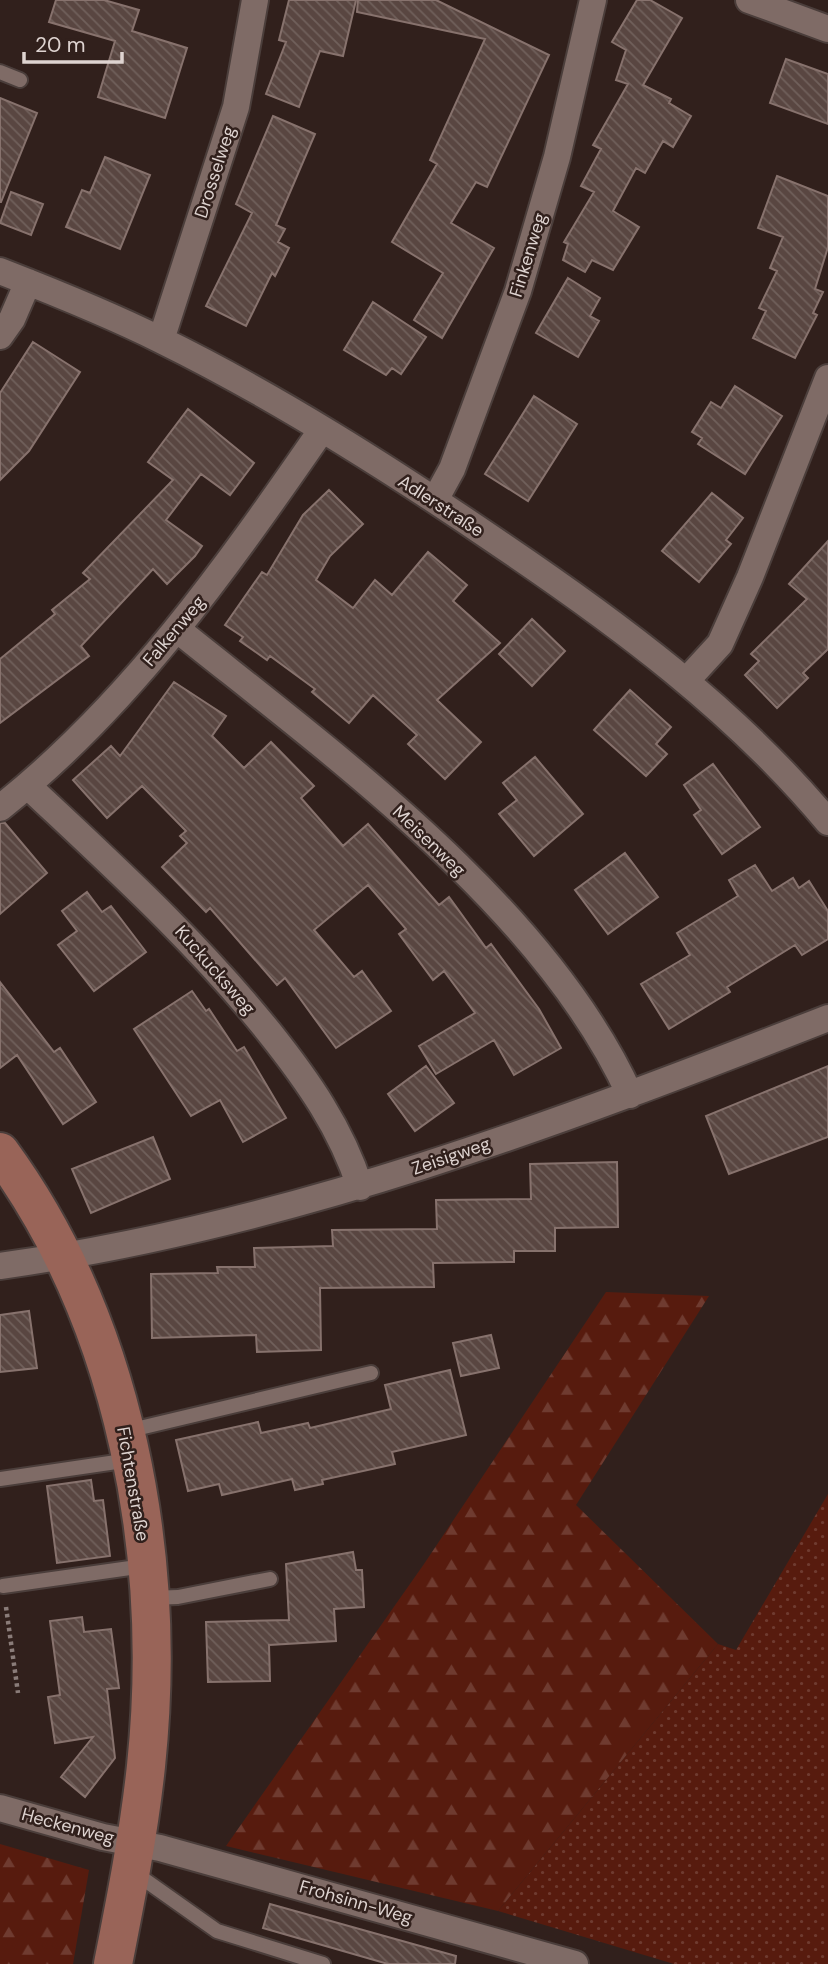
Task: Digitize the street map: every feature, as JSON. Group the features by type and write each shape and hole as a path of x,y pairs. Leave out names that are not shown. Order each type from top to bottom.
{"street":[{"name":"Drosselweg","path":"161,340 236,107 255,0"},
{"name":"Finkenweg","path":"435,500 453,469 518,291 558,157 593,0"},
{"path":"749,0 828,29"},
{"name":"Adlerstraße","path":"0,271 161,340 435,500 577,596 687,680 809,799 828,822"},
{"path":"0,336 12,319 28,282"},
{"path":"687,680 719,644 760,551 828,378"},
{"name":"Falkenweg","path":"0,808 28,786 178,630 247,541 321,431"},
{"name":"Meisenweg","path":"178,630 362,777 509,920 594,1026 630,1095"},
{"name":"Kuckucksweg","path":"28,786 186,934 221,972 323,1105 341,1135 360,1187"},
{"name":"Zeisigweg","path":"0,1266 224,1222 360,1187 630,1095 828,1018"},
{"name":"Fichtenstraße","path":"0,1152 46,1222 63,1255 100,1345 127,1446 149,1582 152,1675 146,1765 113,1964"},
{"name":"Heckenweg","path":"0,1808 103,1837 133,1856"},
{"name":"Frohsinn-Weg","path":"133,1856 575,1964"}],"lane":[{"path":"0,72 20,80"},
{"path":"0,1479 127,1446 371,1373"},
{"path":"3,1586 149,1582 178,1597 270,1579"},
{"path":"133,1856 217,1931 323,1964"}],"path":[{"path":"10,1640 18,1693"}],"green space":[{"path":"606,1292 709,1296 576,1505 718,1644 498,1911 226,1846 424,1564"},
{"path":"828,1494 828,1964 674,1964 498,1911 718,1644 736,1650"},
{"path":"0,1844 89,1870 73,1964 0,1964"}],"building":[{"path":"56,0 104,0 139,10 132,31 187,48 165,118 98,97 115,41 49,22"},
{"path":"289,0 356,0 343,56 320,51 299,107 266,94 286,42 279,40"},
{"path":"358,0 436,0 549,55 487,187 476,182 451,223 494,248 442,338 414,320 443,273 392,242 437,164 430,160 485,39 357,12"},
{"path":"637,0 650,0 682,18 643,85 671,99 669,103 691,116 673,147 663,141 645,173 636,168 613,211 639,227 613,270 592,260 585,272 563,260 568,244 564,242 594,192 581,186 601,149 593,145 628,84 616,80 626,50 612,42"},
{"path":"786,59 828,74 828,124 770,103"},
{"path":"0,98 37,113 1,202 0,202"},
{"path":"273,116 315,134 276,225 285,229 278,242 289,248 275,276 272,273 246,326 206,306 252,213 236,204"},
{"path":"105,157 150,175 120,249 66,227 82,190 90,193"},
{"path":"777,176 828,196 828,247 815,289 823,292 813,313 817,315 795,358 753,338 766,311 759,308 777,271 770,268 783,237 758,228"},
{"path":"11,192 43,204 31,235 0,223"},
{"path":"568,278 600,298 590,316 599,321 578,357 536,333"},
{"path":"373,302 426,337 401,374 392,368 386,375 344,350"},
{"path":"33,342 80,372 29,451 0,480 0,393"},
{"path":"735,386 782,416 745,474 698,444 702,438 692,432 711,402 721,408"},
{"path":"534,396 577,424 528,501 485,474"},
{"path":"188,409 254,463 230,495 201,474 166,520 202,546 195,556 167,584 153,569 81,646 89,656 0,723 0,659 55,614 52,610 90,579 83,573 173,480 148,462"},
{"path":"329,490 363,524 330,556 316,580 353,608 375,580 392,595 428,552 467,585 453,601 500,643 437,700 481,742 445,779 408,744 417,735 373,695 349,723 312,692 315,689 270,656 267,660 240,641 243,637 225,625 262,572 267,575 303,515"},
{"path":"712,493 743,518 726,540 731,544 699,582 662,551"},
{"path":"828,541 828,649 803,673 808,678 777,708 745,675 759,661 751,654 807,599 789,584"},
{"path":"532,619 565,651 532,686 499,654"},
{"path":"174,682 226,716 212,736 244,768 271,742 314,786 301,798 343,846 368,824 439,905 449,897 486,948 491,944 539,1009 561,1048 514,1075 494,1040 436,1074 419,1046 475,1013 444,971 433,980 399,934 406,929 368,885 314,930 354,977 362,971 391,1011 336,1048 285,978 277,985 210,908 206,912 162,867 187,843 180,836 186,831 142,786 107,818 73,780 111,746 120,756"},
{"path":"630,690 671,727 656,744 667,754 646,776 594,730"},
{"path":"535,757 583,814 534,856 499,814 517,800 503,783"},
{"path":"713,764 760,827 722,854 694,815 701,810 684,785"},
{"path":"0,823 5,823 47,873 0,914"},
{"path":"625,853 658,897 608,934 575,890"},
{"path":"755,865 772,891 793,878 799,888 809,881 828,911 828,939 802,955 795,945 727,987 730,992 669,1029 641,984 690,955 677,933 738,896 729,880"},
{"path":"87,892 102,912 111,906 146,952 94,991 58,945 77,931 62,911"},
{"path":"0,982 54,1052 60,1048 96,1102 63,1124 17,1055 0,1068"},
{"path":"192,991 206,1011 209,1009 237,1051 244,1047 286,1118 243,1142 220,1100 191,1116 134,1029"},
{"path":"426,1066 454,1103 415,1131 388,1094"},
{"path":"828,1066 828,1137 729,1174 706,1116"},
{"path":"153,1137 170,1179 91,1213 72,1169"},
{"path":"617,1162 618,1227 555,1228 555,1251 514,1251 514,1262 433,1263 434,1287 320,1288 321,1350 257,1352 256,1335 152,1338 151,1274 218,1273 217,1267 255,1267 254,1248 333,1246 332,1230 437,1229 436,1200 531,1199 530,1164"},
{"path":"29,1311 37,1368 0,1372 0,1315"},
{"path":"491,1335 499,1368 461,1376 453,1343"},
{"path":"450,1370 466,1435 392,1452 395,1464 322,1480 323,1484 295,1490 292,1479 222,1495 219,1484 188,1491 176,1440 258,1422 261,1433 308,1423 310,1428 391,1409 385,1385"},
{"path":"91,1480 94,1501 103,1500 110,1556 57,1563 47,1486"},
{"path":"353,1552 356,1570 362,1570 364,1607 334,1609 336,1641 269,1645 270,1681 208,1682 206,1622 289,1620 286,1564"},
{"path":"82,1617 84,1632 111,1629 119,1688 107,1689 115,1758 85,1797 61,1777 93,1737 55,1743 48,1697 60,1695 50,1621"},
{"path":"270,1904 456,1956 455,1964 388,1964 263,1928"}]}
